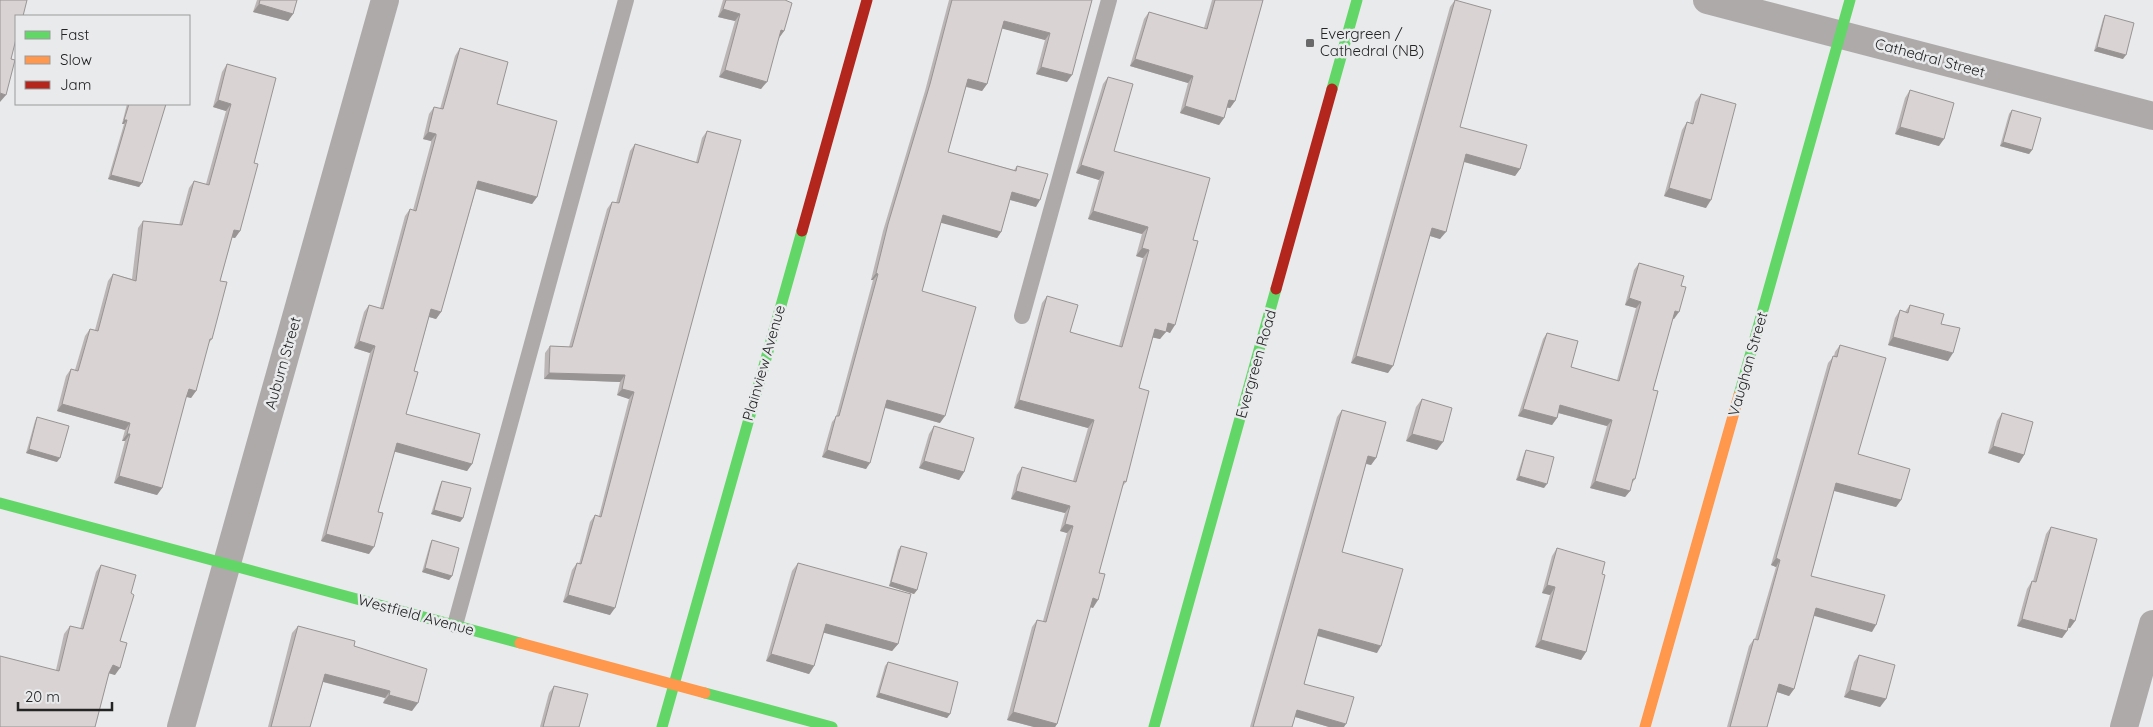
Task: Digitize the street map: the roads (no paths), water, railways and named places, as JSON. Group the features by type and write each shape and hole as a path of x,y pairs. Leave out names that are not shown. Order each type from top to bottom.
{"street":[{"name":"Auburn Street","path":"181,727 385,0"},
{"name":"Plainview Avenue","path":"662,727 867,0"},
{"name":"Evergreen Road","path":"1154,727 1357,0"},
{"name":"Cathedral Street","path":"1706,0 2153,116"},
{"name":"Vaughan Street","path":"1645,727 1850,0"},
{"name":"Westfield Avenue","path":"0,503 227,562 832,727"},
{"path":"2124,727 2153,624"}],"lane":[{"path":"455,625 626,0"},
{"path":"1022,316 1109,0"}],"place":[{"name":"Evergreen / Cathedral (NB)","path":"1310,43"}]}
